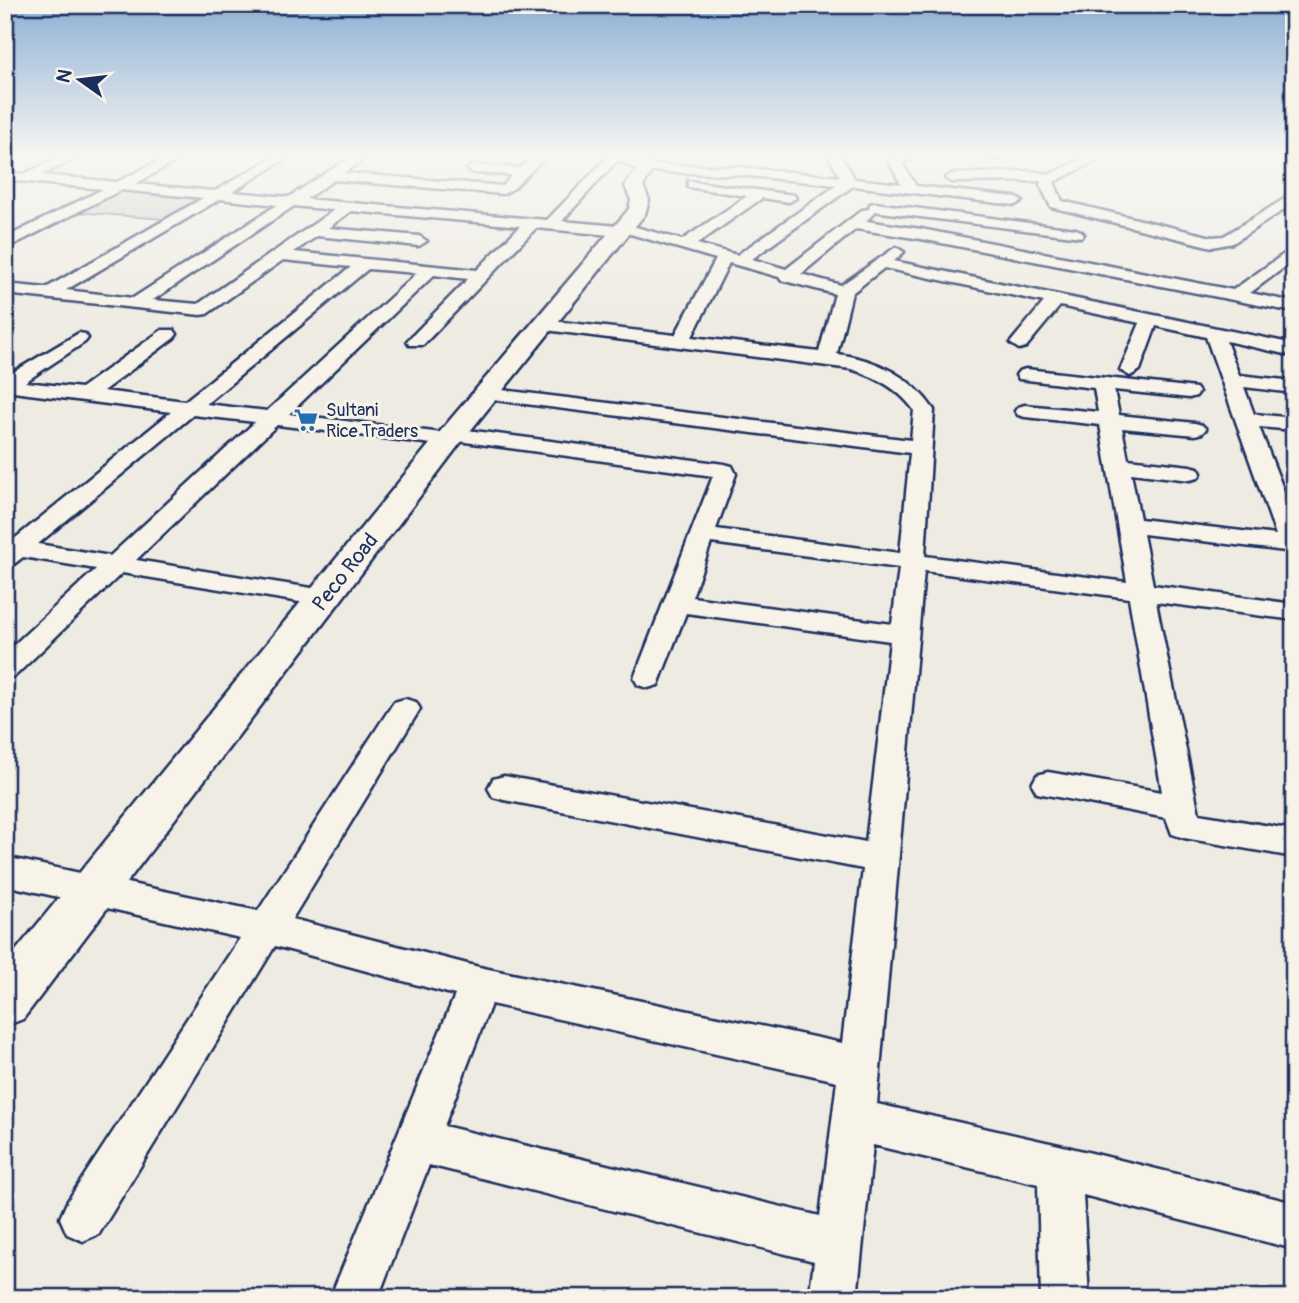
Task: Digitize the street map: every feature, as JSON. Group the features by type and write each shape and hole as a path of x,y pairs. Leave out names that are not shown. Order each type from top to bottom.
{"street":[{"path":"5,244 61,216"},
{"path":"48,293 182,216"},
{"path":"136,303 271,216"},
{"path":"5,289 201,310 336,216"},
{"path":"391,265 448,216"},
{"path":"459,216 623,229 844,291"},
{"path":"551,224 562,216"},
{"name":"Peco Road","path":"5,1003 450,437 633,216"},
{"path":"685,245 727,216"},
{"path":"681,341 732,259 798,216"},
{"path":"787,276 864,216"},
{"path":"943,216 1076,233"},
{"path":"1030,227 1055,216"},
{"path":"1099,216 1203,240 1221,241 1231,238 1265,216"},
{"path":"416,341 533,222"},
{"path":"854,224 921,234 1294,307"},
{"path":"315,231 419,241"},
{"path":"827,357 844,291 921,234"},
{"path":"1236,296 1294,252"},
{"path":"282,255 481,275"},
{"path":"10,551 365,263"},
{"path":"882,263 1294,350"},
{"path":"5,669 430,270"},
{"path":"1266,273 1294,279"},
{"path":"1019,343 1057,298"},
{"path":"1130,370 1150,319"},
{"path":"544,326 827,357 880,372 913,393 924,410 912,561 854,1120 832,1298"},
{"path":"1129,525 1293,545 1214,333"},
{"path":"85,395 169,334"},
{"path":"6,385 79,338"},
{"path":"1026,375 1189,392"},
{"path":"1232,380 1294,387"},
{"path":"1103,383 1184,825 1294,844"},
{"path":"6,385 720,469 725,474 648,678"},
{"path":"486,394 921,448"},
{"path":"1025,411 1195,429"},
{"path":"1246,419 1294,424"},
{"path":"1118,465 1190,473"},
{"path":"701,534 1294,612"},
{"path":"10,551 116,564 324,598"},
{"path":"676,603 904,634"},
{"path":"83,1218 405,709"},
{"path":"1048,784 1181,808"},
{"path":"504,788 880,858"},
{"path":"5,871 265,928 479,984 859,1066"},
{"path":"354,1298 479,984"},
{"path":"854,1120 1059,1167 1294,1226"},
{"path":"417,1141 839,1244"},
{"path":"1059,1167 1065,1298"}],"shaded area":[{"path":"124,216 170,216 164,219"}],"place":[{"name":"Sultani Rice Traders","path":"306,420"}]}
